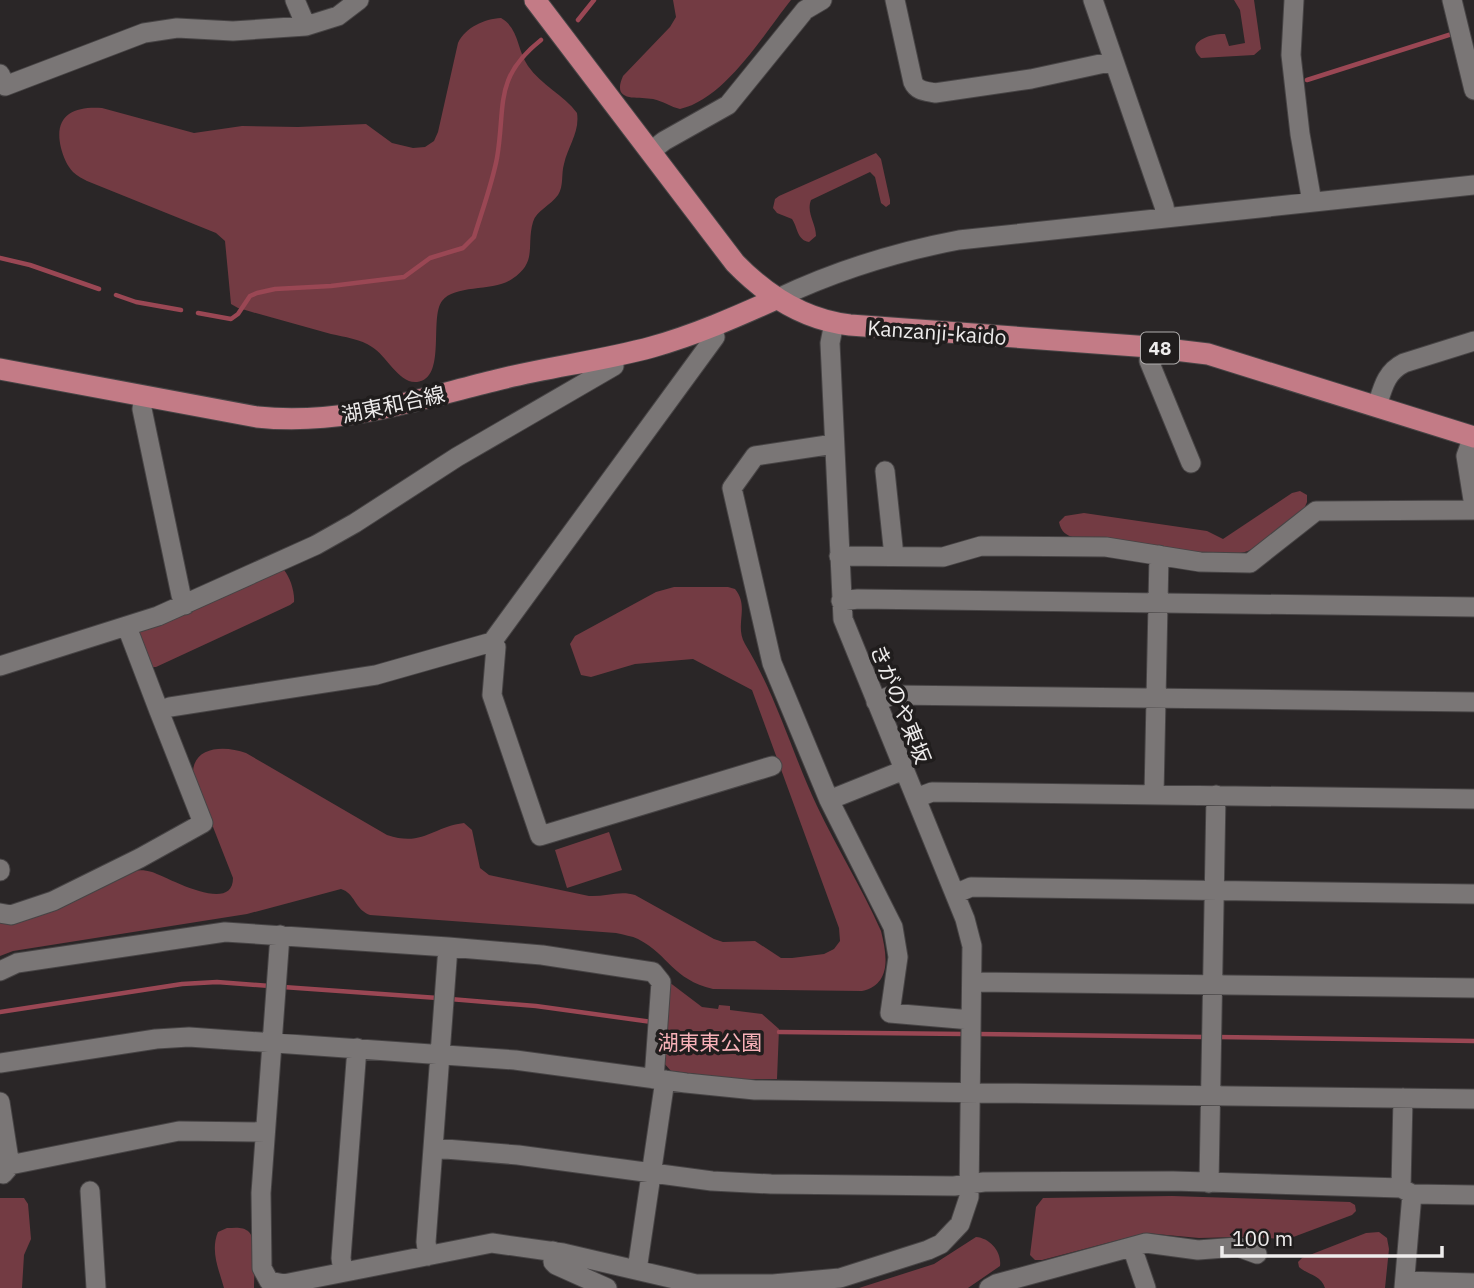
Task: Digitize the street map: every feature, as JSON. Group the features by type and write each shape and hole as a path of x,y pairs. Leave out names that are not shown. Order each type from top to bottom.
{"main road":[{"name":"Kanzanji-kaido","path":"535,0 735,263 776,299 809,315 834,323 1150,347 1222,357 1474,438"},
{"name":"湖東和合線","path":"0,369 257,417 296,420 334,418 372,412 499,379 663,344 776,299"}],"street":[{"path":"295,0 306,26"},
{"path":"0,74 5,86 128,37 161,30 194,28 233,31 306,26 338,16 359,0"},
{"path":"650,152 664,141 729,105 804,9 822,0"},
{"path":"895,0 913,82 916,88 921,90 935,93 1017,81 1114,61"},
{"path":"1093,0 1166,218"},
{"path":"1294,0 1291,55 1300,134 1312,202"},
{"path":"1452,0 1474,90"},
{"path":"776,299 859,264 934,245 1474,185"},
{"name":"きがのや東坂","path":"265,1132 261,1194 264,1275 269,1281 284,1284 492,1243 553,1251 696,1284 773,1284 840,1278 928,1250 941,1244 960,1224 966,1211 969,1184 972,982 970,937 955,894 846,629 841,601 830,344 834,323"},
{"path":"159,711 170,707 376,675 492,642 715,337 711,326"},
{"path":"1377,406 1386,378 1393,369 1474,341"},
{"path":"1150,347 1149,361 1191,463"},
{"path":"0,666 127,627 185,605 316,545 457,457 614,366 611,356"},
{"path":"144,396 142,409 185,605"},
{"path":"839,556 943,556 981,546 1106,547 1200,562 1251,563 1316,510 1474,508 1466,456 1474,438"},
{"path":"834,444 755,456 732,488 772,663 829,800 893,927 898,957 890,1013 971,1020"},
{"path":"885,471 894,556"},
{"path":"1154,795 1159,555"},
{"path":"841,601 1474,607"},
{"path":"0,913 11,915 52,901 141,858 203,823 127,627"},
{"path":"492,642 496,647 492,695 540,836 772,766"},
{"path":"876,702 892,695 1474,702"},
{"path":"829,800 904,770"},
{"path":"916,798 932,792 1474,799"},
{"path":"1209,1183 1216,796"},
{"path":"955,894 971,887 1474,894"},
{"path":"0,971 17,963 210,933 241,932 542,955 653,972 661,982 660,1080 652,1174 637,1270"},
{"path":"0,1102 3,1170 179,1131 265,1132 280,935"},
{"path":"429,1256 426,1242 448,947"},
{"path":"972,982 1474,988"},
{"path":"0,1063 167,1038 200,1037 529,1062 660,1080 764,1090 1474,1099"},
{"path":"344,1272 341,1258 356,1048"},
{"path":"1403,1098 1407,1191 1404,1285 1474,1283"},
{"path":"433,1148 518,1155 712,1181 771,1184 954,1186 985,1182 1209,1183 1474,1195"},
{"path":"90,1192 96,1288"},
{"path":"989,1288 996,1284 1020,1283 1146,1243 1198,1250 1238,1247 1257,1254"},
{"path":"1132,1247 1146,1288"},
{"path":"553,1251 553,1262 556,1265 607,1288"}],"green space":[{"path":"673,0 791,0 728,79 697,103 680,109 653,99 628,96 620,91 623,76 670,27 676,17"},
{"path":"1234,0 1254,0 1261,49 1254,55 1201,58 1195,47 1207,37 1225,34 1229,46 1245,43 1240,10"},
{"path":"501,18 515,33 524,60 533,73 577,113 577,126 564,164 560,191 533,222 530,253 525,266 520,273 504,283 456,292 442,301 438,309 432,370 426,378 417,382 404,378 368,344 231,304 225,241 216,233 87,181 71,170 65,161 59,137 63,120 75,111 92,108 102,108 194,133 242,126 366,124 392,143 413,148 425,147 434,141 438,132 461,37 476,25"},
{"path":"876,153 881,159 890,200 886,207 881,203 875,177 870,172 811,200 810,209 816,236 809,242 800,236 792,219 777,213 773,208 775,199 779,196"},
{"path":"1300,491 1307,495 1304,509 1263,543 1248,551 1234,554 1190,553 1075,538 1064,533 1059,522 1065,516 1084,513 1207,531 1223,539 1292,493"},
{"path":"284,570 288,577 294,602 151,667 138,634 141,631"},
{"path":"674,587 728,587 735,589 739,596 742,637 766,683 817,806 881,931 885,967 883,975 872,987 862,991 713,989 688,979 649,946 631,936 370,915 341,889 247,914 13,951 0,956 0,919 125,873 148,871 211,894 230,889 233,878 193,776 197,759 203,753 219,749 246,753 387,835 419,838 464,823 472,830 480,868 489,875 589,896 624,893 635,895 714,939 723,942 755,941 781,958 824,954 834,949 840,941 839,928 752,690 693,659 635,664 591,677 581,675 570,644 575,636 656,592"},
{"path":"609,832 622,870 567,888 555,850"},
{"name":"湖東東公園","path":"669,982 702,1007 718,1009 719,1005 730,1006 730,1010 762,1014 779,1029 777,1079 739,1079 671,1071 663,1062"},
{"path":"1172,1196 1350,1202 1355,1205 1356,1211 1352,1215 1288,1239 1199,1238 1145,1233 1042,1260 1035,1260 1030,1255 1036,1207 1043,1198"},
{"path":"0,1198 24,1198 28,1204 31,1239 24,1255 22,1288 0,1288"},
{"path":"227,1228 244,1229 252,1236 254,1288 224,1288 215,1246 218,1232"},
{"path":"1379,1232 1387,1238 1389,1249 1385,1288 1325,1288 1317,1278 1299,1267 1298,1262 1302,1258 1366,1233"},
{"path":"976,1237 986,1240 994,1247 1000,1266 968,1288 859,1288 934,1264"}],"waterway":[{"path":"578,20 594,0"},
{"path":"1307,80 1455,33"},
{"path":"198,313 231,319 238,314 250,296 257,293 404,277 430,258 463,248 474,237 492,178 508,80 515,67 541,40"},
{"path":"0,258 30,265 99,289"},
{"path":"116,295 136,302 181,310"},
{"path":"0,1012 182,984 217,982 270,986"},
{"path":"283,987 438,998"},
{"path":"450,999 536,1006 652,1022"},
{"path":"779,1032 964,1034"},
{"path":"978,1034 1205,1037"},
{"path":"1218,1037 1474,1041"}]}
